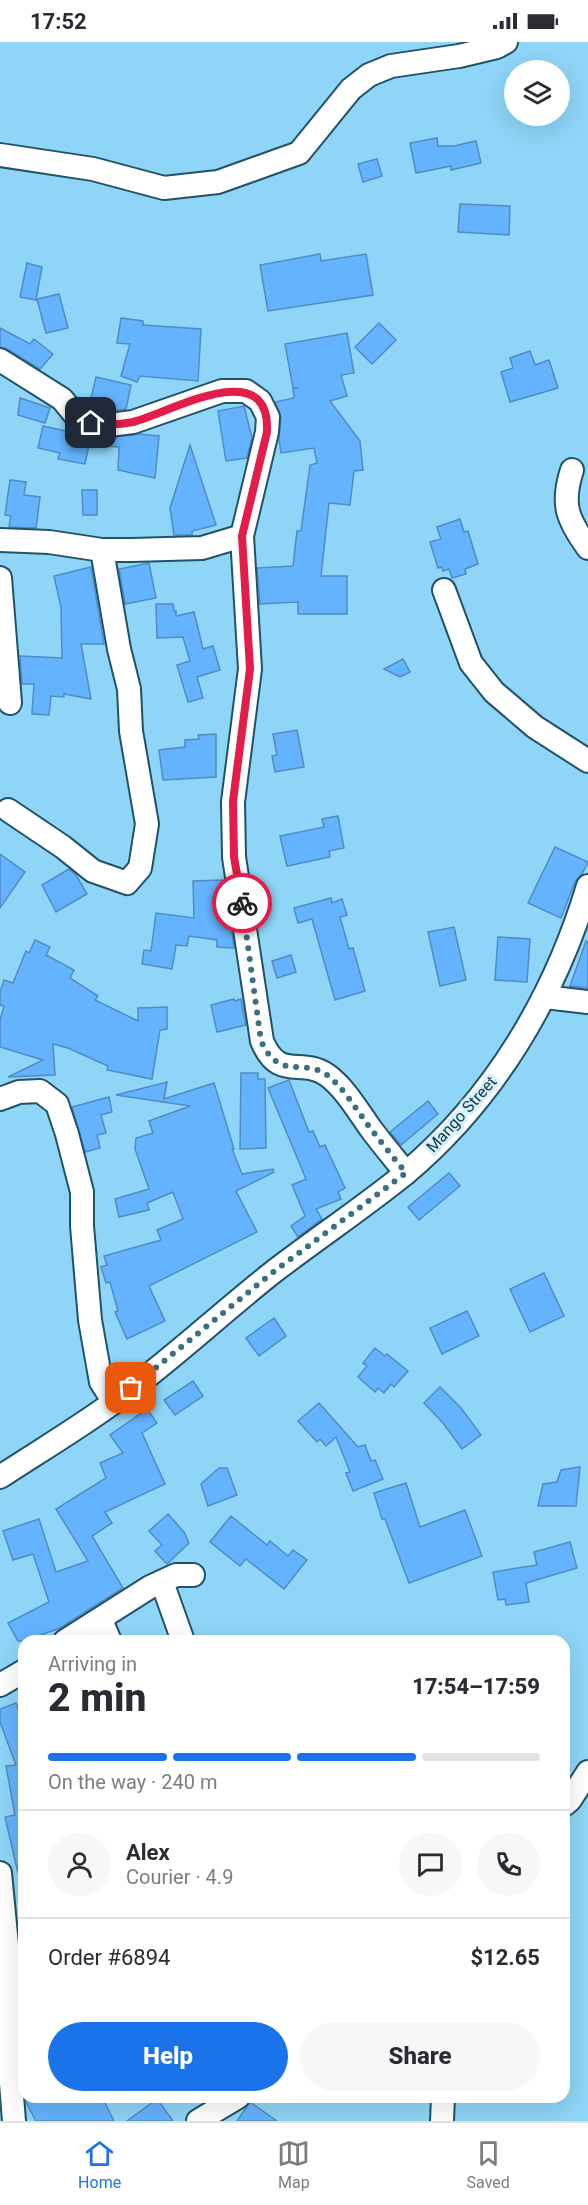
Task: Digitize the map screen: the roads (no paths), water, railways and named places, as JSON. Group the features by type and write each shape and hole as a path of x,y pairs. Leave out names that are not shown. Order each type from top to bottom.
{"street":[{"path":"0,155 93,169 164,188 218,182 299,153 351,89 369,75 391,66 459,56 497,47 506,42"},
{"path":"0,360 62,399 76,416 91,423 109,425 133,422 222,391 246,391 260,401 268,417 267,432 242,536 250,669 233,801 234,857 261,1041 272,1059 280,1064 290,1068 312,1068 329,1077 350,1100 406,1173"},
{"path":"573,470 566,489 567,509 578,535 588,548"},
{"path":"0,540 49,542 102,550 202,548 242,536"},
{"path":"8,810 63,847 93,871 127,883 140,868 147,824 131,730 129,690 119,649 102,550"},
{"path":"0,578 10,703"},
{"path":"444,590 471,663 494,692 535,727 588,761"},
{"name":"Mango Street","path":"0,1477 114,1402 272,1273 406,1173 447,1135 502,1069 545,997 580,912 588,886"},
{"path":"545,997 588,1002"},
{"path":"0,1099 19,1092 40,1091 57,1104 68,1134 82,1192 82,1226 90,1320 101,1382 114,1402"},
{"path":"75,1635 131,1598 162,1582 176,1575 193,1575"},
{"path":"162,1582 181,1635"},
{"path":"101,1620 107,1635"},
{"path":"0,1685 18,1674"},
{"path":"570,1800 588,1772"},
{"path":"0,1873 8,1955 10,2083 14,2121"},
{"path":"198,2121 228,2103"},
{"path":"442,2121 443,2103"}]}
